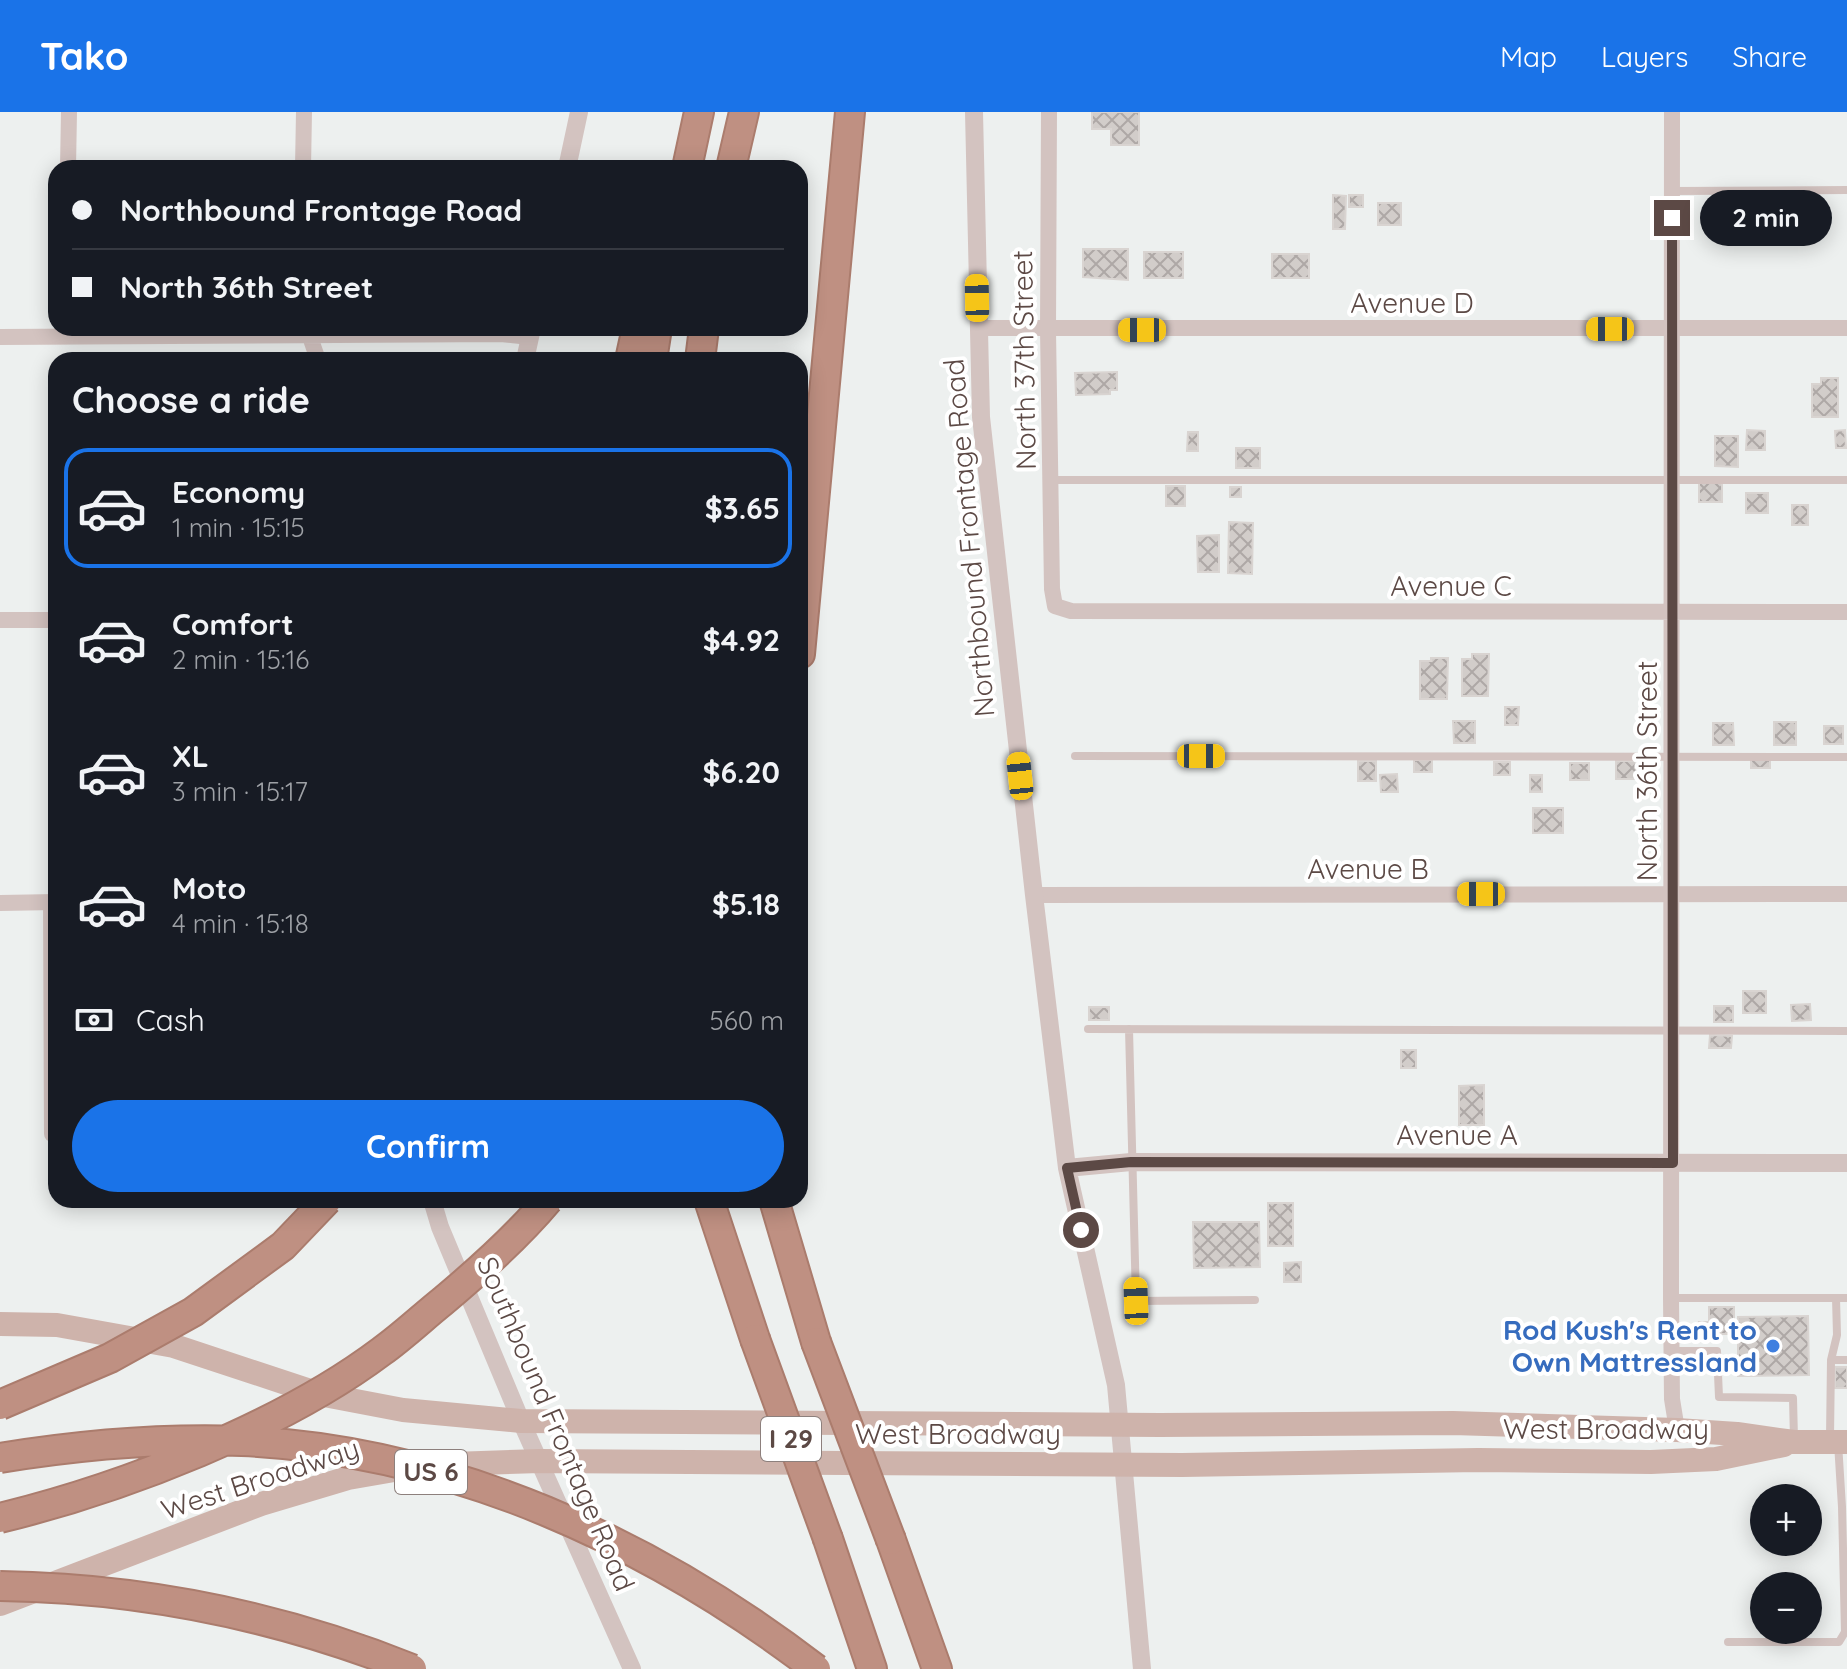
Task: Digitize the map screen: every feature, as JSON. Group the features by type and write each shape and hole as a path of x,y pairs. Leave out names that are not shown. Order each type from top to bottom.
{"highway":[{"path":"689,160 699,112"},
{"path":"733,160 744,112"},
{"path":"808,578 850,112"},
{"path":"0,1405 110,1358 193,1312 283,1246 319,1208"},
{"path":"0,1518 214,1445 305,1400 381,1352 484,1266 540,1208"},
{"name":"I 29","path":"712,1208 872,1669"},
{"name":"I 29","path":"776,1208 816,1342 937,1669"},
{"name":"US 6","path":"0,1458 143,1441 244,1441 327,1450 420,1468 505,1496 596,1533 648,1559 784,1645 816,1669"},
{"path":"0,1586 64,1587 127,1593 210,1607 285,1624 412,1669"}],"main road":[{"name":"West Broadway","path":"0,1324 57,1325 174,1346 319,1394 403,1410 521,1421 1365,1422 1677,1430 1794,1442 1838,1442"},
{"name":"West Broadway","path":"0,1604 261,1504 348,1478 423,1465 540,1461 1255,1464 1673,1461 1740,1456 1794,1442"}],"street":[{"path":"68,160 69,112"},
{"path":"303,160 304,112"},
{"path":"569,160 579,112"},
{"name":"Northbound Frontage Road","path":"974,112 981,417 1067,1168 1116,1385 1142,1669"},
{"name":"North 37th Street","path":"1049,112 1048,330 1052,589 1055,606"},
{"name":"North 36th Street","path":"1672,112 1671,1298 1672,1399 1677,1430"},
{"name":"Avenue D","path":"978,328 1847,328"},
{"path":"0,337 48,333"},
{"name":"Avenue C","path":"1055,606 1071,611 1847,612"},
{"path":"0,620 48,620"},
{"name":"Avenue B","path":"1034,895 1847,894"},
{"path":"0,903 48,902"},
{"name":"Avenue A","path":"1067,1168 1131,1162 1847,1163"},
{"name":"Southbound Frontage Road","path":"434,1208 521,1421 632,1669"}],"lane":[{"path":"1672,191 1847,190"},
{"path":"1051,480 1847,480"},
{"path":"1075,756 1847,757"},
{"path":"1088,1029 1847,1031"},
{"path":"1129,1029 1136,1301 1255,1300"},
{"path":"1671,1298 1847,1298"},
{"path":"1728,1642 1839,1642 1845,1632 1845,1507 1831,1360 1837,1335 1836,1298"},
{"path":"1672,1351 1717,1351 1719,1397 1793,1398 1794,1442"},
{"path":"1831,1360 1847,1360"}],"building":[{"path":"1092,112 1139,112 1139,145 1111,145 1111,129 1092,129"},
{"path":"1333,195 1346,196 1345,229 1333,229"},
{"path":"1349,195 1363,195 1363,207 1349,207"},
{"path":"1378,203 1401,203 1401,225 1378,225"},
{"path":"1083,249 1128,249 1128,280 1083,277"},
{"path":"1144,252 1183,252 1183,278 1144,278"},
{"path":"1272,254 1309,254 1309,278 1272,278"},
{"path":"1117,372 1117,390 1110,390 1110,394 1076,395 1075,373"},
{"path":"1821,378 1838,378 1838,417 1812,417 1812,384 1821,384"},
{"path":"1747,430 1765,431 1765,450 1746,450"},
{"path":"1845,430 1846,448 1836,448 1835,431"},
{"path":"1188,432 1198,432 1198,451 1187,451"},
{"path":"1715,436 1738,436 1738,467 1715,466"},
{"path":"1236,448 1260,448 1260,468 1236,468"},
{"path":"1699,483 1722,483 1722,502 1699,502"},
{"path":"1166,486 1185,486 1185,506 1166,506"},
{"path":"1230,487 1241,487 1241,497 1230,497"},
{"path":"1746,493 1768,493 1768,513 1746,513"},
{"path":"1792,505 1808,505 1808,525 1792,525"},
{"path":"1229,522 1253,523 1252,574 1228,573"},
{"path":"1219,535 1219,572 1198,572 1197,536"},
{"path":"1472,654 1489,654 1488,696 1462,696 1462,659 1472,659"},
{"path":"1431,658 1448,658 1447,699 1420,699 1420,661 1431,661"},
{"path":"1505,707 1519,707 1518,725 1505,725"},
{"path":"1453,721 1475,721 1475,743 1454,743"},
{"path":"1774,722 1796,722 1796,745 1774,745"},
{"path":"1713,723 1733,723 1734,745 1713,745"},
{"path":"1824,726 1843,726 1843,744 1824,744"},
{"path":"1751,758 1770,758 1770,768 1751,768"},
{"path":"1414,760 1432,760 1432,772 1414,772"},
{"path":"1358,761 1376,761 1376,781 1358,781"},
{"path":"1616,761 1640,761 1640,779 1616,779"},
{"path":"1494,762 1510,762 1510,775 1494,775"},
{"path":"1570,763 1589,763 1589,780 1570,780"},
{"path":"1397,774 1398,792 1381,792 1380,775"},
{"path":"1530,775 1542,775 1542,792 1530,792"},
{"path":"1533,808 1563,808 1563,833 1533,833"},
{"path":"1743,991 1766,991 1766,1013 1743,1013"},
{"path":"1810,1004 1811,1020 1792,1021 1791,1005"},
{"path":"1714,1006 1733,1006 1733,1022 1714,1022"},
{"path":"1089,1007 1109,1007 1109,1020 1089,1020"},
{"path":"1710,1035 1732,1036 1731,1048 1709,1048"},
{"path":"1401,1050 1416,1050 1416,1068 1401,1068"},
{"path":"1484,1085 1484,1125 1459,1125 1459,1086"},
{"path":"1268,1203 1293,1203 1293,1246 1268,1246"},
{"path":"1193,1222 1259,1222 1260,1267 1194,1268"},
{"path":"1301,1262 1301,1282 1284,1282 1284,1263"},
{"path":"1709,1307 1734,1307 1734,1334 1700,1334 1699,1322 1709,1322"},
{"name":"Rod Kush's Rent to Own Mattressland","path":"1808,1316 1809,1375 1738,1376 1738,1317"},
{"path":"1835,1367 1847,1367 1847,1388 1835,1388"}],"place":[{"name":"Rod Kush's Rent to Own Mattressland","path":"1773,1346"}],"route":[{"path":"1081,1230 1067,1168 1131,1162 1673,1163 1672,218"}]}
